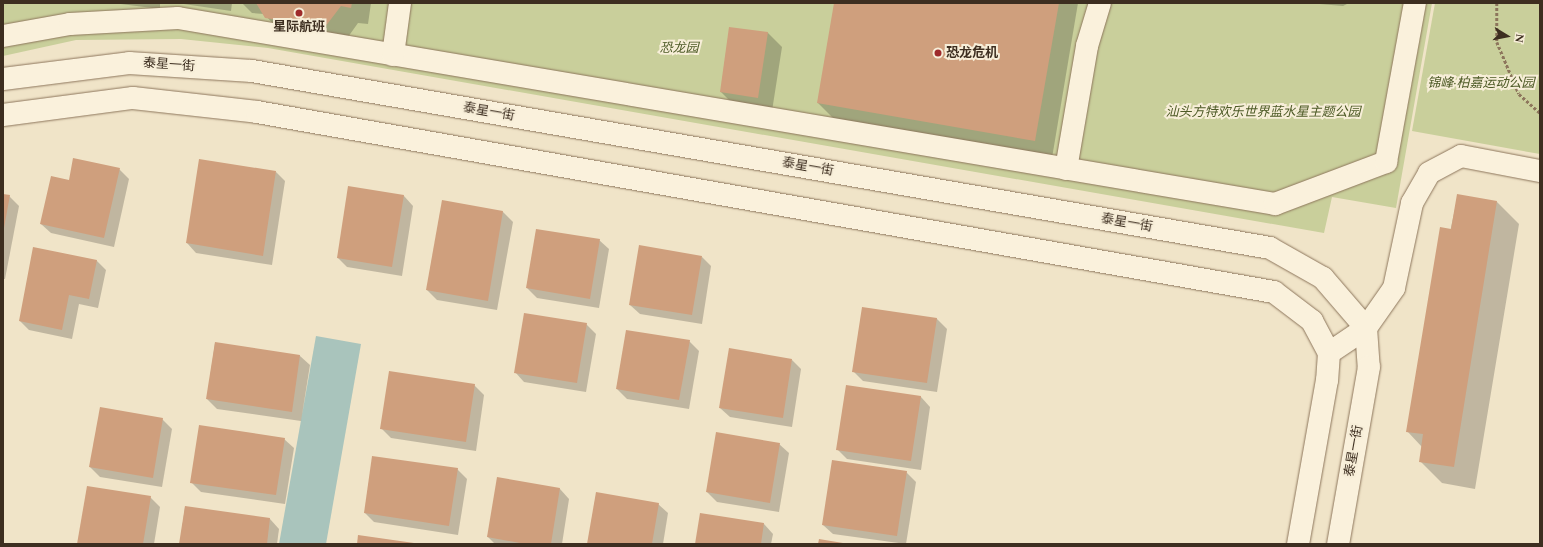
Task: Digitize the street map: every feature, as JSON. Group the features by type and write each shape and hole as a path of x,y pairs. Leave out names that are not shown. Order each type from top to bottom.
{"street":[{"path":"393,55 400,3"},
{"path":"1066,169 1086,46 1100,3"},
{"path":"3,36 70,24 178,18 1275,204 1386,162 1415,3"},
{"name":"泰星一街","path":"3,80 129,63 252,71 1270,248 1323,278 1366,328 1369,367 1338,544"},
{"path":"3,115 133,98 257,112 1274,292 1312,321 1328,353 1326,380 1298,544"},
{"path":"1328,353 1366,328 1394,288 1412,203 1429,173 1461,156 1540,170"}],"path":[{"path":"1497,3 1497,42 1519,94 1540,113"}],"green space":[{"name":"汕头方特欢乐世界蓝水星主题公园","path":"3,3 1432,3 1396,208 1332,197 1324,233 268,48 181,39 76,40 3,56"},
{"name":"锦峰·柏嘉运动公园","path":"1435,3 1540,3 1540,154 1412,131"}],"water":[{"path":"316,336 361,344 326,544 279,544"}],"building":[{"name":"星际航班","path":"256,3 352,3 351,8 341,6 325,27 265,18"},
{"name":"恐龙危机","path":"834,3 1059,3 1035,141 817,103"},
{"path":"729,27 768,32 758,98 720,92"},
{"path":"73,158 120,168 104,238 40,224 51,176 69,180"},
{"path":"199,159 276,171 263,256 186,243"},
{"path":"348,186 404,195 392,267 337,258"},
{"path":"3,194 10,195 4,228 3,228"},
{"path":"1457,194 1497,201 1454,467 1419,462 1423,434 1406,432 1440,227 1451,229"},
{"path":"442,200 503,211 488,301 426,290"},
{"path":"536,229 600,239 590,299 526,288"},
{"path":"639,245 702,256 692,315 629,305"},
{"path":"33,247 97,260 89,299 69,295 62,330 19,321"},
{"path":"862,307 937,318 927,383 852,372"},
{"path":"524,313 587,323 577,383 514,373"},
{"path":"626,330 690,340 679,400 616,389"},
{"path":"215,342 300,355 292,412 206,399"},
{"path":"729,348 792,359 783,418 719,408"},
{"path":"389,371 475,384 466,442 380,429"},
{"path":"846,385 921,396 911,461 836,450"},
{"path":"100,407 163,418 153,478 89,467"},
{"path":"199,425 285,438 276,495 190,483"},
{"path":"716,432 780,443 770,503 706,492"},
{"path":"372,456 458,468 449,526 364,513"},
{"path":"832,460 907,471 897,536 822,525"},
{"path":"497,477 560,488 551,544 526,544 487,537"},
{"path":"87,486 151,496 143,544 77,544"},
{"path":"596,492 659,503 652,544 587,544"},
{"path":"185,506 270,518 267,544 179,544"},
{"path":"700,513 764,523 761,544 695,544"},
{"path":"358,535 414,543 414,544 357,544"},
{"path":"819,539 843,543 843,544 818,544"}],"place":[{"name":"星际航班","path":"299,13"},
{"name":"恐龙危机","path":"938,53"}],"park label":[{"name":"恐龙园","path":"679,48"}]}
